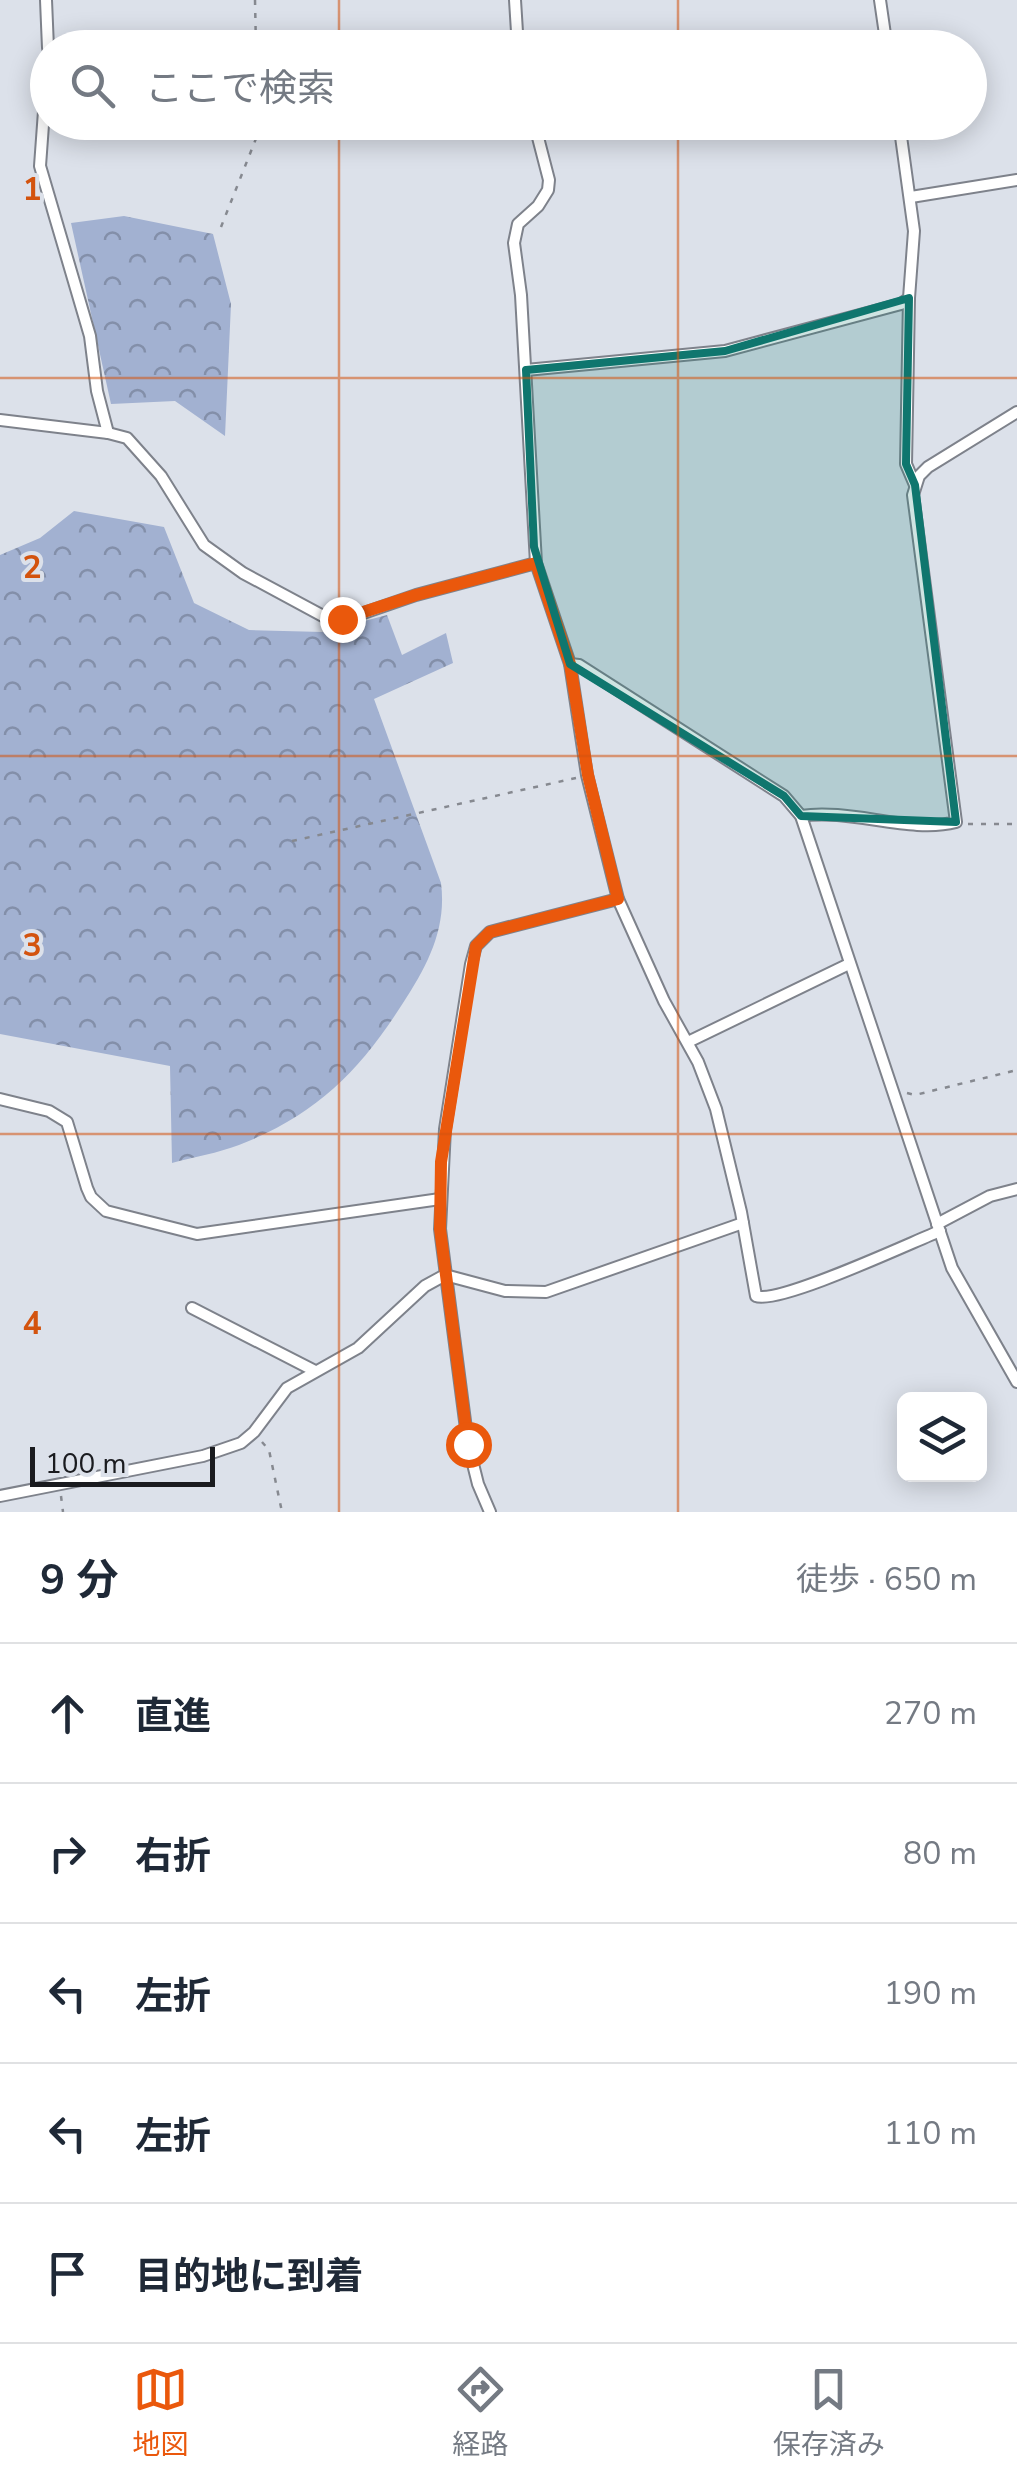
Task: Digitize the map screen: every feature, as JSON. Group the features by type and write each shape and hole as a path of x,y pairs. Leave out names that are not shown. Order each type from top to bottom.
{"street":[{"path":"46,0 47,30"},
{"path":"515,0 517,30"},
{"path":"880,0 885,30"},
{"path":"42,140 40,166 90,336 97,390 108,432"},
{"path":"538,140 548,190 518,224 514,243 526,370 536,563 570,664 588,775 618,899 716,1109 756,1296 764,1299 814,1283 938,1228 990,1196 1017,1189"},
{"path":"800,816 820,813 935,825 956,822 913,509 915,484 906,464 914,232 902,140"},
{"path":"910,197 1017,180"},
{"path":"526,370 725,350 901,304 909,298"},
{"path":"915,484 928,467 1017,412"},
{"path":"0,420 108,432 127,438 148,458 204,546 323,616 352,618 416,595 536,563"},
{"path":"570,664 579,665 784,796 800,816 952,1268 1017,1382"},
{"path":"490,1512 472,1465 445,1275 440,1199 445,1128 476,946 490,932 618,899"},
{"path":"688,1042 849,964"},
{"path":"0,1099 48,1110 67,1122 87,1188 106,1211 197,1234 440,1199"},
{"path":"0,1496 203,1456 242,1443 287,1388 358,1348 425,1286 445,1275 506,1291 546,1292 743,1223"},
{"path":"192,1308 315,1371"}],"path":[{"path":"254,0 255,30"},
{"path":"221,227 255,140"},
{"path":"292,841 588,775"},
{"path":"956,822 1017,824"},
{"path":"892,1090 915,1095 1017,1070"},
{"path":"254,1432 269,1450 282,1512"},
{"path":"60,1484 64,1512"}],"highlighted area":[{"path":"909,298 906,464 915,485 956,822 801,816 784,796 570,664 534,547 526,370 725,351"}],"green space":[{"path":"124,216 213,234 231,304 225,436 175,401 111,404 71,223"},
{"path":"74,511 164,527 194,603 249,630 323,632 387,615 402,655 446,633 453,663 374,699 441,883 438,931 420,975 370,1050 313,1105 239,1145 172,1163 170,1066 0,1034 0,555 40,538"}],"route":[{"path":"342,619 536,563 570,664 600,837 618,899 490,932 476,946 471,964 441,1162 440,1229 468,1444"}]}
